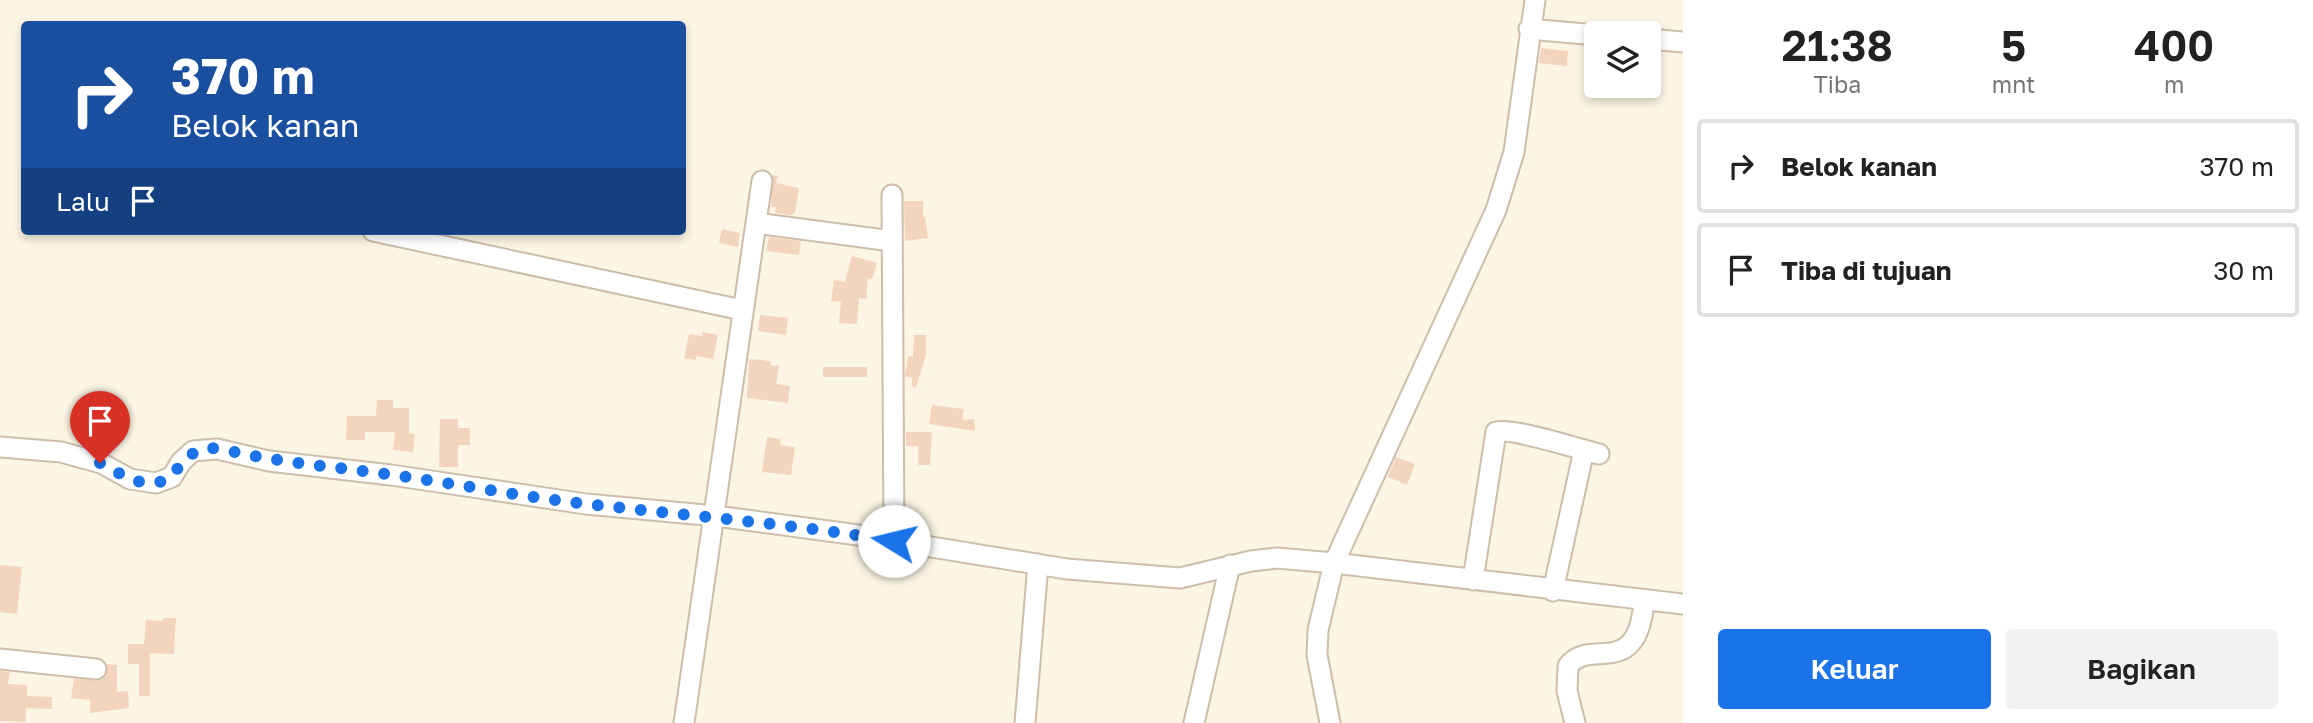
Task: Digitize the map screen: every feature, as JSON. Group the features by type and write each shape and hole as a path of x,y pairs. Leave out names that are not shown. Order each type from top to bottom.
{"street":[{"path":"1330,723 1317,655 1318,630 1334,563 1496,210 1514,152 1535,0"},
{"path":"1530,29 1584,34"},
{"path":"1661,40 1683,43"},
{"path":"684,723 716,516 762,181"},
{"path":"892,195 894,541"},
{"path":"756,223 892,241"},
{"path":"392,235 743,310"},
{"path":"1473,580 1496,432 1500,430 1591,452 1553,591"},
{"path":"0,447 61,452 100,463 130,479 147,483 165,481 172,477 193,451 226,450 269,461 391,475 586,504 716,516 1067,569 1180,578 1230,565 1277,558 1644,602 1683,604"},
{"path":"1025,723 1038,564"},
{"path":"1194,723 1230,565"},
{"path":"1574,723 1567,691 1568,666 1578,656 1615,653 1626,648 1643,617 1644,602"},
{"path":"0,659 96,669"}],"building":[{"path":"1541,48 1568,51 1567,66 1539,63"},
{"path":"772,175 778,176 776,183 799,188 795,213 775,213 776,207 771,207"},
{"path":"904,201 923,201 923,217 928,238 905,241"},
{"path":"722,229 740,233 738,247 719,243"},
{"path":"769,237 801,241 799,255 766,251"},
{"path":"852,256 877,263 872,279 868,278 866,299 859,298 857,324 839,323 841,302 831,301 834,280 845,282"},
{"path":"760,315 788,318 786,335 758,331"},
{"path":"702,332 718,335 713,359 696,356 696,360 684,358 689,334 702,336"},
{"path":"914,335 926,335 926,355 916,387 912,386 912,378 905,376 908,356 913,357"},
{"path":"749,359 771,361 770,365 779,366 776,384 790,386 788,403 747,398"},
{"path":"823,367 867,367 867,377 823,377"},
{"path":"377,400 393,400 393,408 409,408 409,433 415,434 413,452 393,450 395,432 365,432 365,440 346,440 347,416 376,416"},
{"path":"932,405 964,409 962,420 974,419 975,431 929,424"},
{"path":"440,419 458,419 458,428 470,428 470,445 458,445 458,467 439,467"},
{"path":"906,432 932,432 930,465 918,465 918,446 906,446"},
{"path":"767,437 781,439 780,445 795,447 791,475 762,472"},
{"path":"1396,457 1415,464 1407,485 1388,477"},
{"path":"0,565 22,567 17,614 0,612"},
{"path":"163,618 176,618 174,654 150,653 150,696 139,696 139,664 128,664 128,644 144,644 146,620 163,621"},
{"path":"107,664 117,665 117,692 128,691 129,708 90,713 90,700 71,698 74,679 100,680 106,676"},
{"path":"0,671 10,672 8,684 27,685 27,696 52,697 52,709 26,708 26,722 0,721"}],"route":[{"path":"100,463 130,479 156,483 172,477 186,456 193,451 217,449 269,461 391,475 586,504 716,516 894,541"}]}
